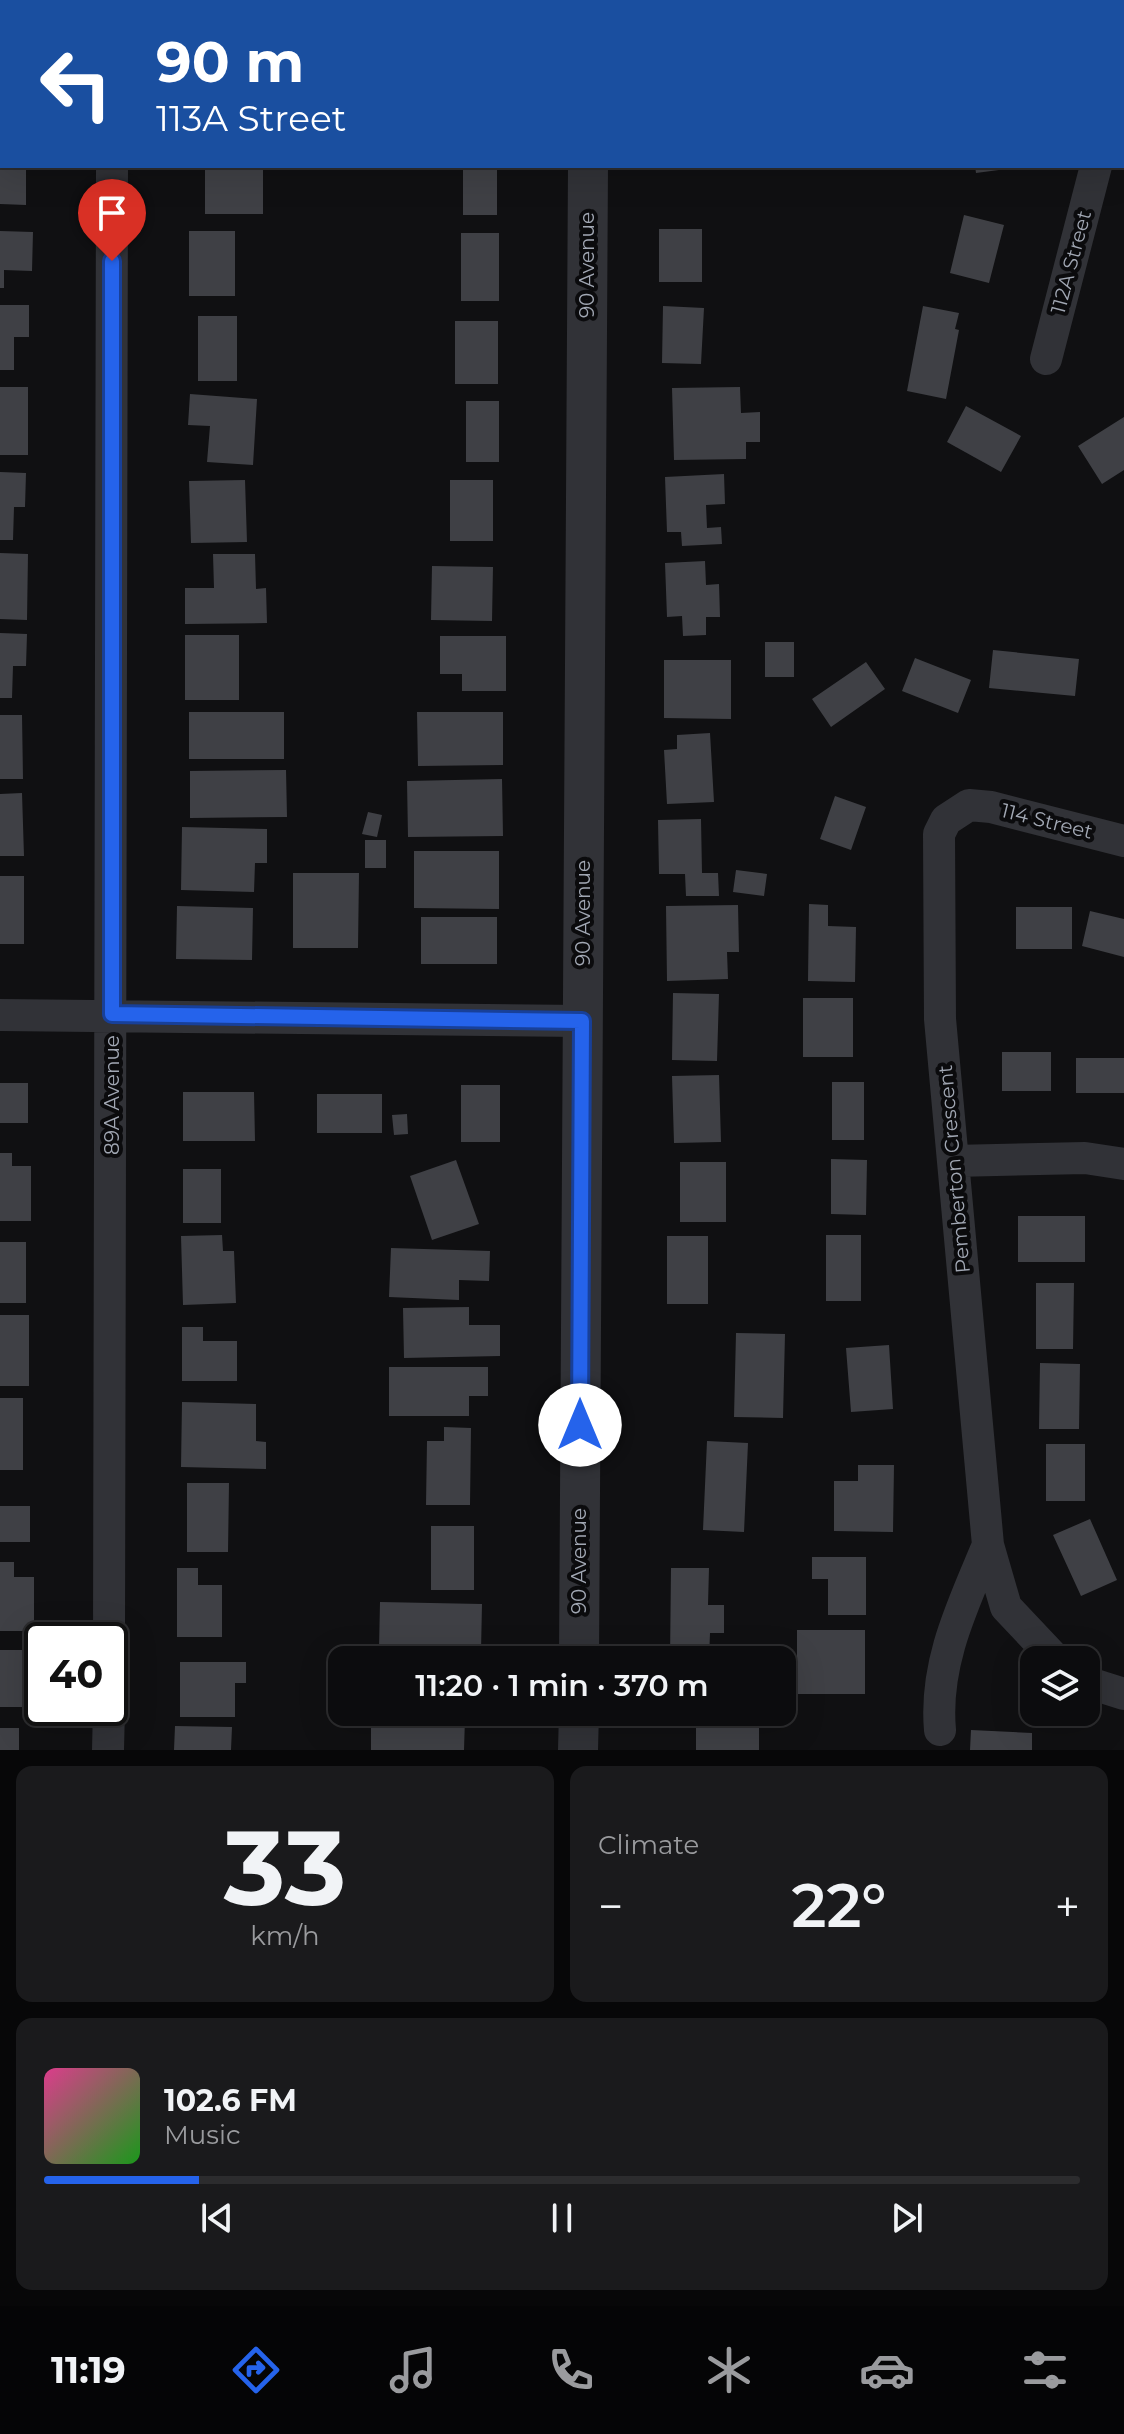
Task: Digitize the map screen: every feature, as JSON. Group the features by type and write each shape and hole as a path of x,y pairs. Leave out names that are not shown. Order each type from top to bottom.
{"street":[{"name":"89A Avenue","path":"109,1622 112,168"},
{"name":"90 Avenue","path":"579,1646 588,168"},
{"name":"112A Street","path":"1046,359 1095,168"},
{"name":"114 Street","path":"969,805 991,807 1124,841"},
{"name":"Pemberton Crescent","path":"969,805 946,820 939,834 940,1019 988,1545 1006,1607 1043,1646"},
{"path":"0,1015 582,1021"},
{"path":"953,1161 1085,1158 1124,1164"},
{"name":"Pemberton Crescent","path":"940,1730 947,1642 988,1545"},
{"path":"1100,1686 1124,1694"},
{"path":"108,1750 109,1726"},
{"path":"578,1750 579,1726"}],"building":[{"path":"0,168 26,168 26,205 0,204"},
{"path":"205,168 263,168 263,214 205,214"},
{"path":"463,168 497,168 497,215 463,215"},
{"path":"975,168 1014,168 976,173"},
{"path":"964,215 1004,225 989,283 950,273"},
{"path":"659,229 702,229 702,282 659,282"},
{"path":"0,231 33,232 32,271 4,270 4,288 0,288"},
{"path":"189,231 235,231 235,296 189,296"},
{"path":"461,233 499,233 499,301 461,301"},
{"path":"0,305 29,305 29,337 14,337 14,370 0,370"},
{"path":"663,306 704,308 701,364 662,363"},
{"path":"923,306 959,313 955,329 959,330 946,399 907,391"},
{"path":"198,316 237,316 237,381 198,381"},
{"path":"455,321 498,321 498,384 455,384"},
{"path":"0,387 28,387 28,455 0,455"},
{"path":"740,387 741,413 760,412 760,442 746,442 746,459 674,460 672,388"},
{"path":"190,394 257,399 253,465 207,462 210,426 188,425"},
{"path":"466,401 499,401 499,462 466,462"},
{"path":"966,406 1021,436 1001,472 947,442"},
{"path":"1124,417 1124,470 1102,484 1078,446"},
{"path":"0,472 26,473 25,507 14,507 13,540 0,540"},
{"path":"724,474 725,504 706,505 707,528 721,527 722,544 682,546 681,532 667,532 665,477"},
{"path":"245,480 247,542 191,543 189,481"},
{"path":"450,480 493,480 493,541 450,541"},
{"path":"0,553 28,554 27,620 0,619"},
{"path":"213,554 255,554 256,589 266,588 267,623 185,624 185,588 214,588"},
{"path":"705,561 706,585 719,584 720,617 706,617 706,635 683,636 682,616 667,617 665,563"},
{"path":"432,566 493,567 492,621 431,620"},
{"path":"0,633 27,634 26,666 13,666 12,698 0,698"},
{"path":"185,635 239,635 239,700 185,700"},
{"path":"440,636 506,636 506,691 462,691 462,674 440,674"},
{"path":"765,642 794,642 794,677 765,677"},
{"path":"993,650 1079,659 1075,696 989,688"},
{"path":"915,658 971,680 958,713 902,691"},
{"path":"664,660 731,660 731,719 664,718"},
{"path":"866,662 885,689 831,727 812,699"},
{"path":"189,712 284,712 284,759 189,759"},
{"path":"417,712 503,712 503,765 418,766"},
{"path":"0,715 22,715 23,779 0,779"},
{"path":"710,733 714,802 667,804 664,750 677,749 677,735"},
{"path":"286,770 287,817 190,818 190,771"},
{"path":"502,779 503,836 408,837 407,781"},
{"path":"22,793 24,856 0,856 0,794"},
{"path":"835,796 866,807 851,850 820,839"},
{"path":"368,812 382,815 377,837 362,834"},
{"path":"701,819 702,873 718,873 719,896 686,896 685,874 659,874 658,820"},
{"path":"182,827 267,829 267,863 255,863 254,892 181,890"},
{"path":"365,840 386,840 386,868 365,868"},
{"path":"414,851 499,851 499,909 414,908"},
{"path":"736,870 767,874 764,896 733,892"},
{"path":"293,873 359,873 358,948 293,948"},
{"path":"0,876 24,876 24,944 0,944"},
{"path":"809,904 828,905 828,926 856,927 855,982 808,981"},
{"path":"738,905 739,952 727,952 728,979 667,981 666,906"},
{"path":"177,906 253,908 252,960 176,959"},
{"path":"1016,907 1072,907 1072,949 1016,949"},
{"path":"1090,911 1124,919 1124,957 1082,946"},
{"path":"421,917 497,917 497,964 421,964"},
{"path":"673,993 719,994 717,1061 672,1060"},
{"path":"803,998 853,998 853,1057 803,1057"},
{"path":"1002,1052 1051,1052 1051,1091 1002,1091"},
{"path":"1076,1058 1124,1058 1124,1093 1076,1093"},
{"path":"719,1075 721,1142 674,1143 672,1076"},
{"path":"832,1082 864,1082 864,1140 832,1140"},
{"path":"0,1083 28,1083 28,1123 0,1123"},
{"path":"461,1085 500,1085 500,1142 461,1142"},
{"path":"183,1092 254,1092 255,1141 183,1141"},
{"path":"317,1094 382,1094 382,1133 317,1133"},
{"path":"407,1114 408,1134 394,1135 392,1115"},
{"path":"0,1153 12,1153 12,1166 31,1166 31,1221 0,1221"},
{"path":"831,1159 867,1160 866,1215 831,1214"},
{"path":"456,1160 479,1224 432,1240 410,1176"},
{"path":"680,1162 726,1162 726,1222 680,1222"},
{"path":"183,1169 221,1169 221,1223 183,1223"},
{"path":"1018,1216 1085,1216 1085,1262 1018,1262"},
{"path":"222,1235 223,1251 234,1251 236,1303 183,1305 181,1236"},
{"path":"826,1235 861,1235 861,1301 826,1301"},
{"path":"667,1236 708,1236 708,1304 667,1304"},
{"path":"0,1242 26,1242 26,1303 0,1303"},
{"path":"391,1248 490,1251 489,1281 459,1280 459,1300 389,1297"},
{"path":"1036,1283 1074,1283 1073,1349 1036,1349"},
{"path":"469,1307 469,1325 500,1325 500,1356 404,1358 403,1308"},
{"path":"0,1315 29,1315 29,1386 0,1386"},
{"path":"182,1327 203,1327 203,1341 237,1341 237,1381 182,1381"},
{"path":"736,1333 785,1334 783,1418 734,1417"},
{"path":"889,1345 893,1409 851,1412 846,1348"},
{"path":"1040,1363 1080,1364 1079,1429 1039,1429"},
{"path":"389,1367 488,1367 488,1396 469,1396 469,1416 389,1416"},
{"path":"0,1398 23,1398 23,1470 0,1470"},
{"path":"182,1402 256,1404 256,1441 266,1442 266,1469 181,1467"},
{"path":"444,1427 471,1428 470,1505 426,1505 427,1441 444,1441"},
{"path":"707,1441 748,1443 744,1532 703,1530"},
{"path":"1046,1444 1085,1444 1085,1501 1046,1501"},
{"path":"858,1465 894,1465 893,1532 834,1531 834,1481 858,1481"},
{"path":"187,1483 229,1483 228,1552 187,1552"},
{"path":"0,1506 30,1506 30,1542 0,1542"},
{"path":"1090,1519 1117,1580 1081,1596 1053,1535"},
{"path":"431,1526 474,1526 474,1590 431,1590"},
{"path":"812,1557 866,1557 866,1615 828,1615 828,1579 812,1579"},
{"path":"0,1562 14,1562 14,1577 34,1577 34,1622 24,1622 24,1631 0,1631"},
{"path":"177,1568 198,1568 198,1585 222,1585 222,1637 177,1637"},
{"path":"671,1568 709,1568 708,1605 724,1605 724,1633 710,1633 710,1646 670,1646"},
{"path":"380,1602 482,1604 481,1646 379,1646"},
{"path":"797,1630 865,1630 865,1694 797,1694"},
{"path":"0,1650 24,1650 24,1707 0,1707"},
{"path":"180,1662 246,1662 246,1683 235,1683 235,1717 180,1717"},
{"path":"175,1726 232,1727 231,1750 174,1750"},
{"path":"371,1726 465,1726 464,1750 371,1750"},
{"path":"696,1726 759,1726 759,1750 696,1750"},
{"path":"0,1728 19,1728 19,1750 0,1750"},
{"path":"971,1730 1032,1733 1032,1750 970,1750"}],"route":[{"path":"112,261 112,1014 350,1015 582,1021 580,1425"}]}
